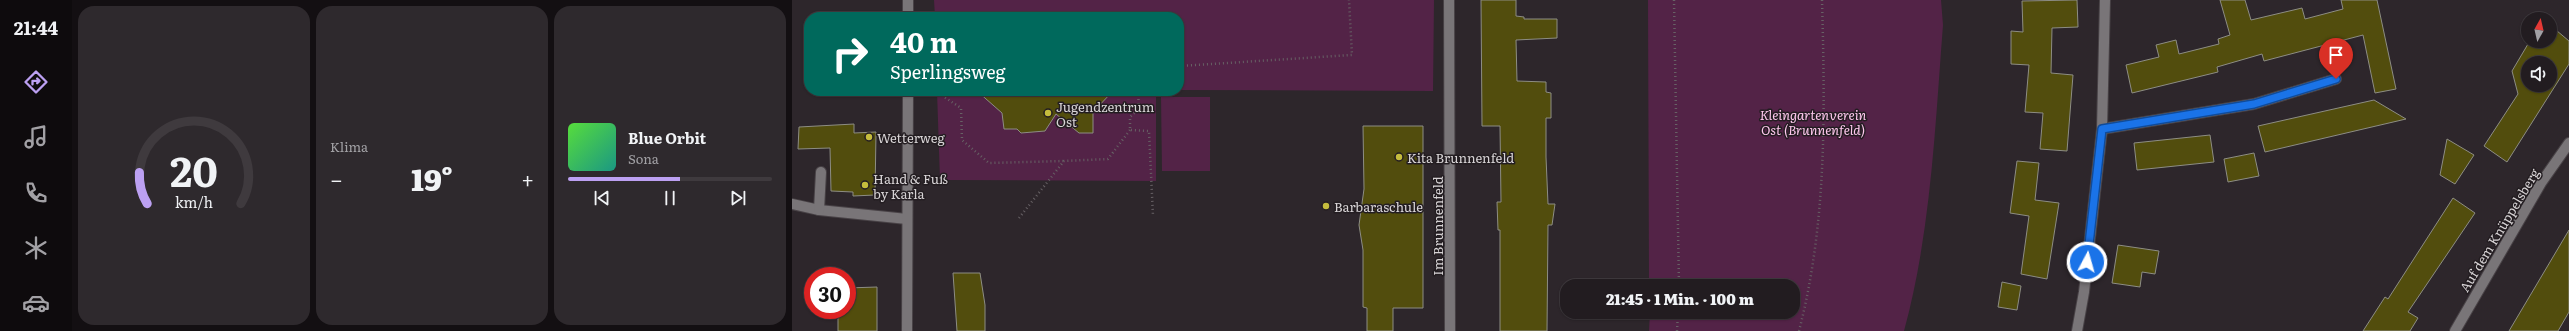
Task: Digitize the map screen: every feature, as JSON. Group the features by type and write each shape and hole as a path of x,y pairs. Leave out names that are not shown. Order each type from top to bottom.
{"street":[{"path":"908,0 908,12"},
{"name":"Im Brunnenfeld","path":"1449,0 1450,331"},
{"path":"2076,331 2084,292 2102,129 2105,0"},
{"path":"2102,129 2254,104 2336,79"},
{"path":"907,331 908,96"},
{"name":"Auf dem Knüppelsberg","path":"2455,331 2541,183 2569,143"},
{"path":"819,210 821,172"},
{"path":"792,204 819,210 907,219"}],"path":[{"path":"1184,66 1352,55 1349,0"},
{"path":"1674,0 1679,279"},
{"path":"1799,331 1821,207 1825,109 1822,0"},
{"path":"943,96 961,108 962,140 989,163 1108,159 1130,130 1130,117 1139,109 1138,96"},
{"path":"1130,130 1149,131 1153,216"},
{"path":"1019,218 1064,161"},
{"path":"1677,331 1678,319"}],"green space":[{"path":"934,0 1434,0 1433,91 1184,90 1184,12 935,12"},
{"name":"Kleingartenverein Ost (Brunnenfeld)","path":"1648,0 1941,0 1943,25 1931,179 1920,256 1904,331 1649,331 1650,319 1800,319 1800,279 1649,279"},
{"path":"937,96 1156,96 1156,181 940,180"},
{"path":"1161,97 1210,97 1210,171 1162,171"}],"building":[{"path":"1481,0 1516,0 1516,16 1524,17 1524,19 1557,19 1557,38 1516,40 1517,81 1546,82 1546,92 1551,93 1551,118 1546,118 1546,157 1548,204 1555,204 1552,225 1548,225 1547,331 1500,331 1500,230 1498,230 1497,202 1501,202 1500,126 1482,126"},
{"path":"2077,0 2078,27 2052,28 2051,73 2073,75 2067,151 2040,149 2043,113 2025,112 2029,65 2011,64 2011,31 2023,32 2022,1"},
{"path":"2220,0 2245,0 2251,20 2302,8 2305,19 2343,9 2341,0 2377,0 2396,89 2375,93 2363,35 2264,61 2262,54 2217,67 2218,72 2132,93 2126,65 2159,57 2156,45 2176,40 2179,54 2219,44 2218,39 2230,35"},
{"path":"2557,31 2569,41 2569,64 2557,83 2557,56 2521,56 2521,92 2551,92 2507,162 2484,146 2518,94 2512,71 2526,48 2557,48"},
{"name":"Jugendzentrum Ost","path":"983,96 1108,96 1093,112 1093,133 1079,133 1056,114 1045,131 1021,133 1017,129 1004,129 1002,113"},
{"path":"2374,100 2406,119 2265,152 2258,126"},
{"path":"854,124 854,133 876,132 875,195 853,196 853,192 831,191 830,148 798,149 799,127"},
{"path":"1363,126 1423,126 1423,308 1393,308 1393,331 1367,331 1367,308 1363,307 1363,250 1359,225 1364,189"},
{"path":"2210,135 2214,162 2137,170 2134,143"},
{"path":"2447,139 2474,155 2455,184 2440,175"},
{"path":"2254,153 2259,176 2228,182 2224,159"},
{"path":"2017,161 2039,163 2035,200 2059,203 2047,279 2021,274 2029,216 2010,213"},
{"path":"2453,198 2475,213 2408,312 2418,318 2410,331 2363,331 2385,297 2388,299"},
{"path":"2569,230 2569,312 2558,331 2509,331"},
{"path":"2118,245 2159,251 2155,274 2142,272 2140,287 2112,283"},
{"path":"953,273 980,273 985,305 985,331 957,331"},
{"path":"2002,282 2021,286 2017,310 1998,307"},
{"path":"877,287 877,331 838,331 838,319 856,319 856,288"}],"place":[{"name":"Jugendzentrum Ost","path":"1048,113"},
{"name":"Wetterweg","path":"869,137"},
{"name":"Kita Brunnenfeld","path":"1399,157"},
{"name":"Hand & Fuß by Karla","path":"865,185"},
{"name":"Barbaraschule","path":"1326,206"}],"route":[{"path":"2087,262 2102,129 2254,104 2336,79"}]}
